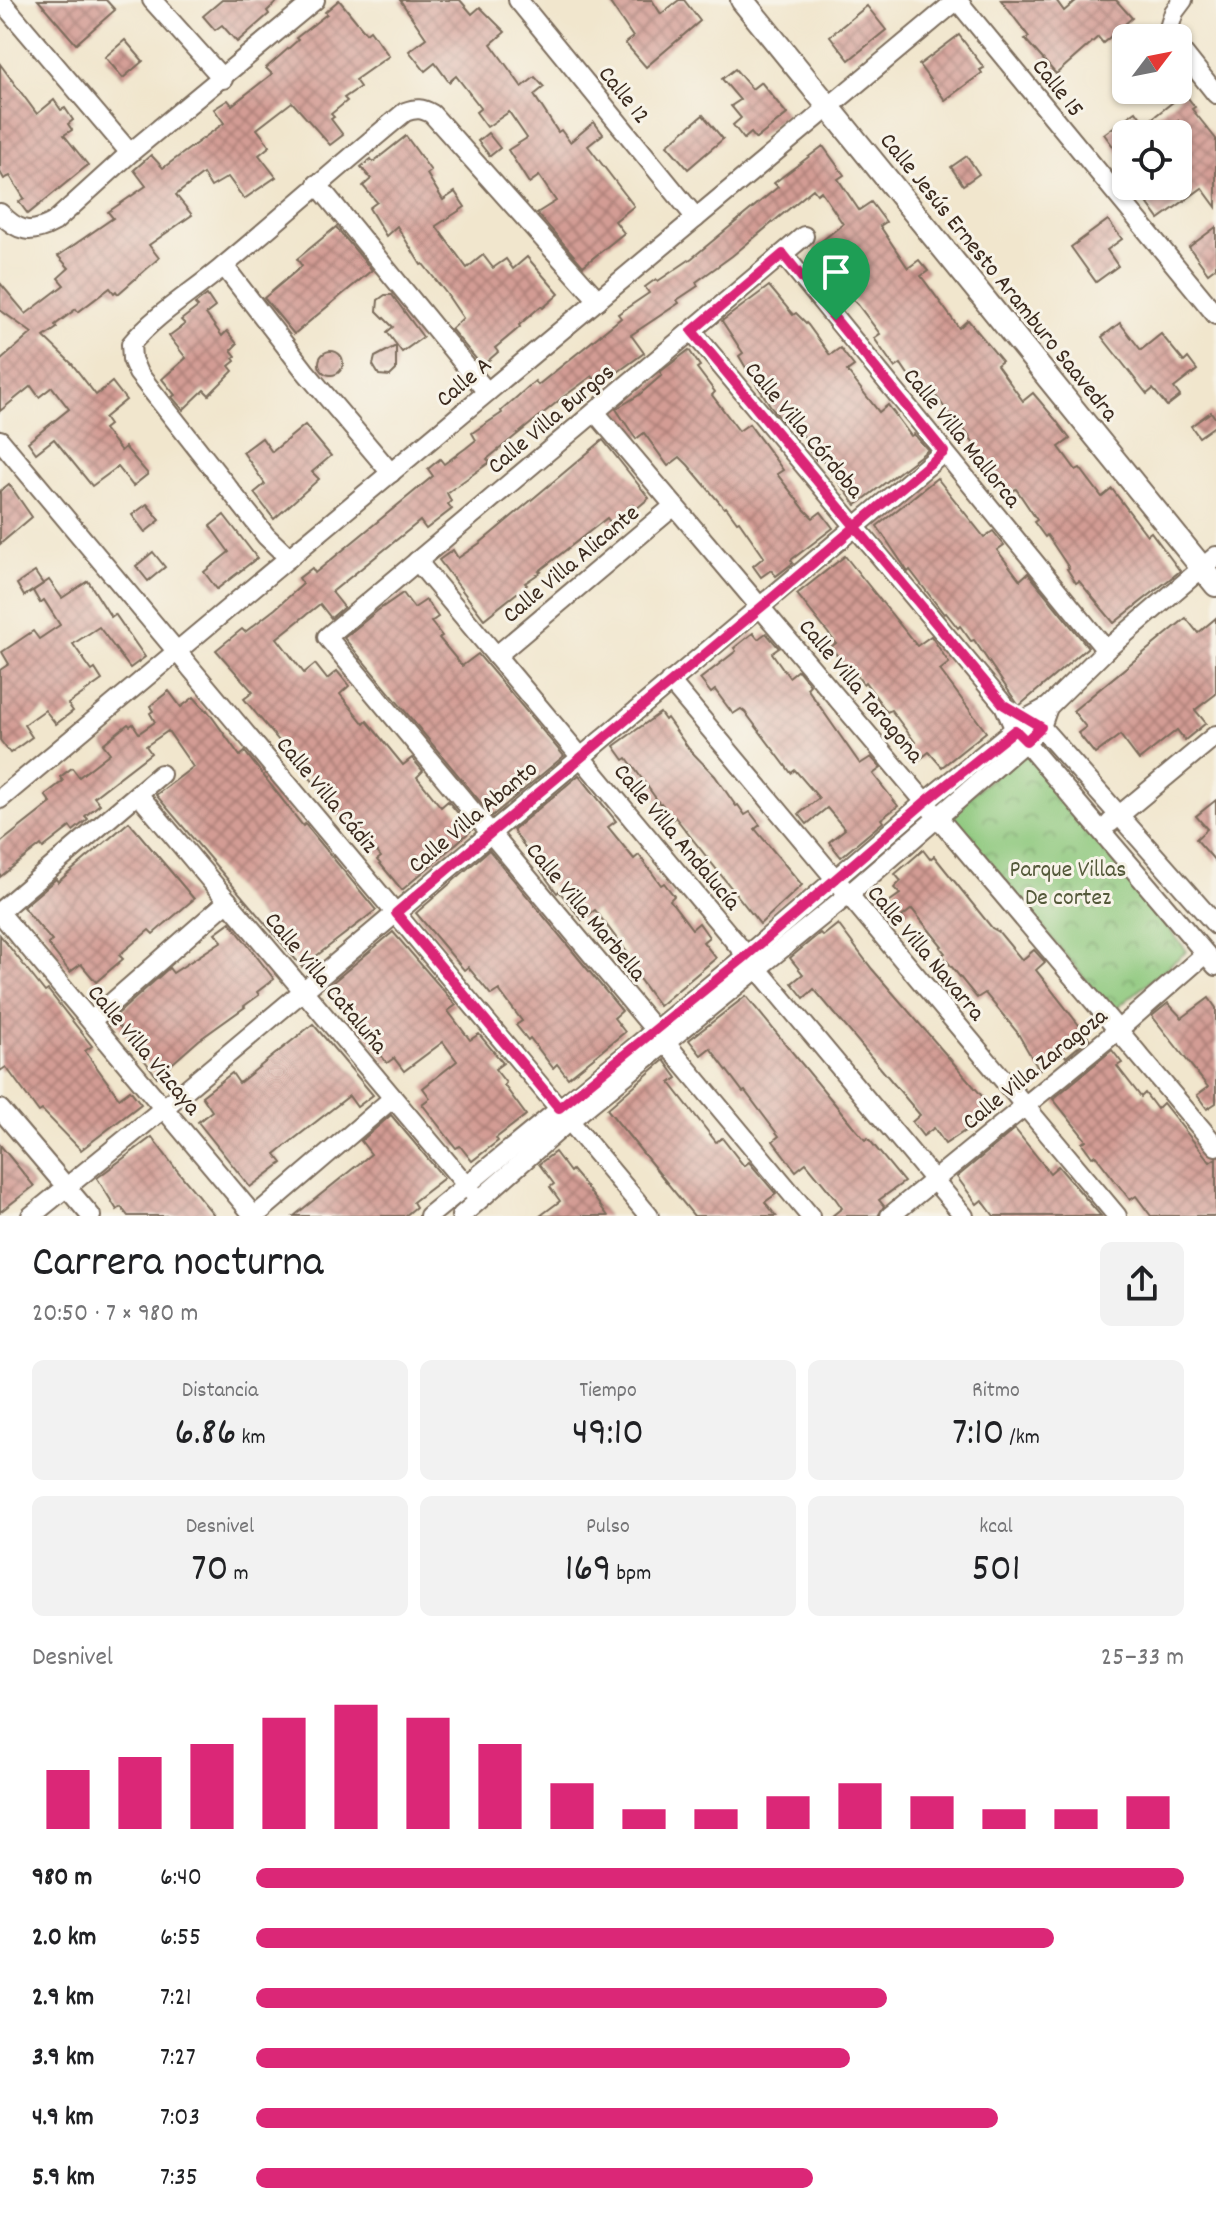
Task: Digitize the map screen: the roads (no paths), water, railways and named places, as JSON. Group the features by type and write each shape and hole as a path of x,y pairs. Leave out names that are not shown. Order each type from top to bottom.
{"street":[{"path":"0,0 130,153"},
{"path":"152,0 223,79"},
{"path":"0,213 18,228 29,232 54,222 130,153 315,0"},
{"name":"Calle 12","path":"518,0 696,218"},
{"name":"Calle Jesús Ernesto Aramburo Saavedra","path":"742,0 1213,565"},
{"name":"Calle A","path":"0,799 957,0"},
{"name":"Calle 15","path":"957,0 1216,315"},
{"path":"1170,24 1183,0"},
{"path":"1192,64 1216,94"},
{"path":"289,558 266,536 138,373 132,359 131,344 145,328 224,266 317,184 405,112 415,108 424,110 432,114 598,300"},
{"path":"317,184 487,392"},
{"name":"Calle Villa Burgos","path":"327,637 804,236"},
{"name":"Calle Villa Mallorca","path":"783,254 1106,650"},
{"path":"224,266 305,371 391,473"},
{"name":"Calle Villa Córdoba","path":"692,331 1027,729"},
{"name":"Calle Villa Taragona","path":"595,412 1216,1146"},
{"name":"Calle Villa Cádiz","path":"0,440 649,1216"},
{"name":"Calle Villa Abanto","path":"31,1216 164,1108 944,452"},
{"name":"Calle Villa Alicante","path":"496,656 674,506"},
{"name":"Calle Villa Andalucía","path":"417,561 964,1216"},
{"path":"461,1216 654,1029 848,895 938,817 1106,650 1213,565"},
{"name":"Calle Villa Marbella","path":"327,637 810,1216"},
{"name":"Calle Villa Navarra","path":"670,681 1117,1216"},
{"path":"429,1216 466,1184 667,1044 752,963 834,878 925,802 1027,729"},
{"path":"1027,729 1119,816 1216,925"},
{"path":"1027,729 1102,830 1210,960"},
{"path":"1102,830 1216,735"},
{"path":"0,912 161,774"},
{"name":"Calle Villa Cataluña","path":"138,794 480,1200"},
{"path":"91,1021 228,901"},
{"name":"Calle Villa Vizcaya","path":"0,912 254,1216"},
{"name":"Calle Villa Zaragoza","path":"890,1216 1118,1030 1210,960"},
{"path":"254,1216 393,1098"},
{"path":"0,1109 91,1216"}],"park label":[{"name":"Parque Villas De cortez","path":"1068,882"}]}
